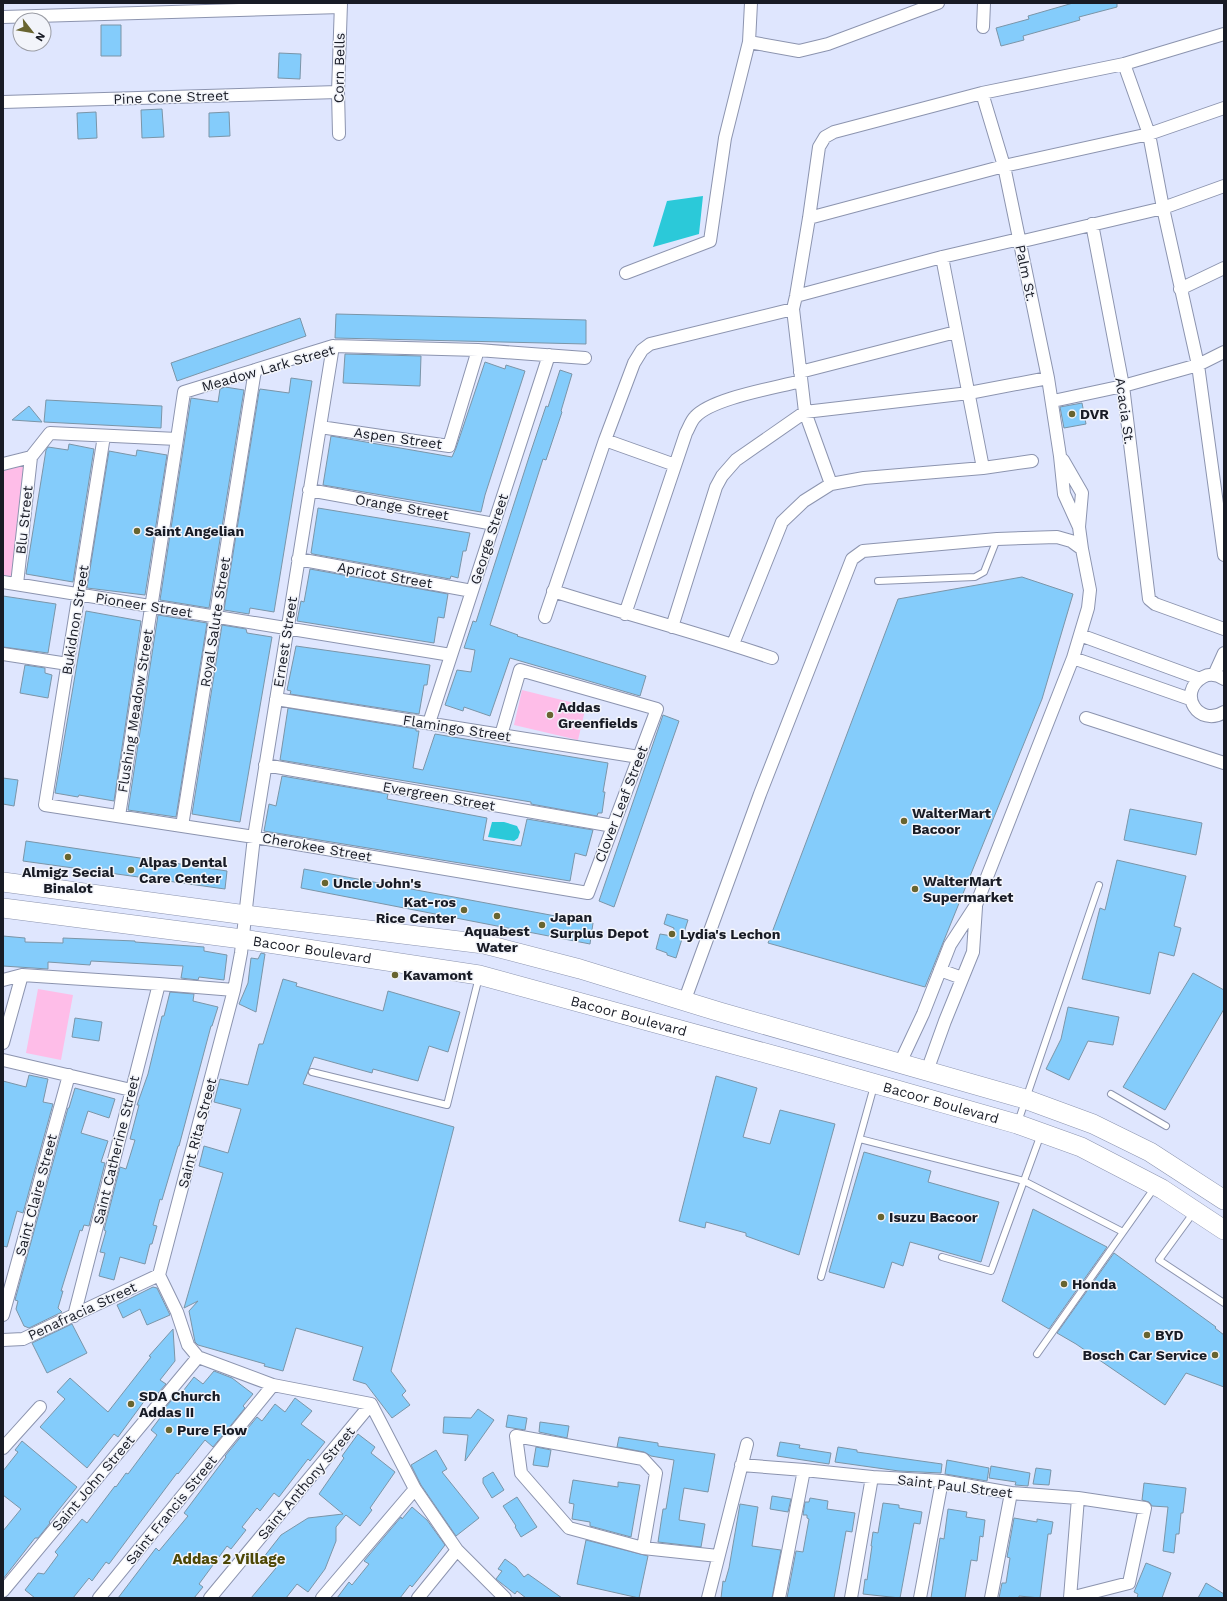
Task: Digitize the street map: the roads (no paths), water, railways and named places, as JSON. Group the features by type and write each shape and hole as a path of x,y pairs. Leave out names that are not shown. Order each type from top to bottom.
{"main road":[{"name":"Bacoor Boulevard","path":"3,882 246,915 484,944 580,969 684,1002 1025,1099 1093,1124 1150,1152 1224,1200"},
{"name":"Bacoor Boulevard","path":"3,908 242,939 479,975 875,1083 1017,1124 1081,1148 1156,1186 1224,1230"}],"street":[{"path":"626,273 710,242 725,138 749,42 751,3"},
{"path":"749,42 799,51 828,44 938,3"},
{"path":"983,27 984,3"},
{"path":"3,17 341,5"},
{"name":"Corn Bells","path":"339,134 338,92 341,5"},
{"path":"832,484 805,412 793,309 809,218 819,147 825,137 834,132 982,93 1124,64 1224,34"},
{"path":"1124,64 1149,134 1180,289 1198,365 1224,556"},
{"name":"Pine Cone Street","path":"3,102 338,92"},
{"name":"Palm St.","path":"982,93 1004,166 1053,401 1064,494 1079,527"},
{"path":"809,218 1004,166 1149,134 1224,108"},
{"path":"796,296 942,257 1163,208 1224,186"},
{"name":"Acacia St.","path":"1092,224 1123,386 1149,599 1155,604 1224,629"},
{"path":"942,257 983,468"},
{"path":"1180,289 1224,268"},
{"path":"545,617 605,440 634,363 642,350 650,344 793,309"},
{"path":"625,614 686,433 694,417 716,403 956,332"},
{"name":"Meadow Lark Street","path":"177,439 184,392 332,346 478,350 585,358"},
{"name":"Ernest Street","path":"242,939 254,836 332,346"},
{"name":"Aspen Street","path":"320,427 449,446 478,350"},
{"path":"1053,401 1123,386 1198,365 1224,352"},
{"name":"George Street","path":"429,723 549,355"},
{"name":"Royal Salute Street","path":"182,826 255,370"},
{"path":"672,627 716,487 722,476 736,460 805,412 969,393 1048,378"},
{"path":"3,464 31,457 50,433 177,439"},
{"name":"Bukidnon Street","path":"45,805 104,436"},
{"name":"Flushing Meadow Street","path":"119,816 177,439"},
{"path":"605,440 675,465"},
{"path":"900,1063 923,1014 950,945 976,905 1073,658 1088,608 1090,590 1079,527 1082,493 1060,456"},
{"name":"Blu Street","path":"17,584 31,457"},
{"path":"733,644 782,522 804,501 832,484 864,478 983,468 1032,461"},
{"name":"Orange Street","path":"309,490 494,524"},
{"path":"684,1002 760,794 852,559 863,551 997,539 1057,537 1071,541 1082,549"},
{"name":"Apricot Street","path":"298,559 472,591"},
{"name":"Pioneer Street","path":"3,582 451,655"},
{"path":"553,591 625,614 733,644 772,658"},
{"path":"1080,635 1200,679"},
{"path":"1190,699 1192,689 1195,683 1200,679 1207,675 1219,677 1224,653"},
{"path":"3,654 68,664"},
{"path":"1073,658 1190,699 1196,709 1200,713 1207,716 1213,716 1224,712"},
{"name":"Clover Leaf Street","path":"501,735 520,670 657,709 588,893"},
{"name":"Flamingo Street","path":"276,699 639,757"},
{"path":"1086,718 1224,763"},
{"name":"Evergreen Street","path":"265,765 613,826"},
{"name":"Cherokee Street","path":"45,805 254,836 588,893"},
{"path":"927,1071 945,1021 973,952 976,905"},
{"name":"Saint Rita Street","path":"159,1275 234,990 242,939"},
{"path":"940,970 962,978"},
{"path":"3,980 22,975 234,990"},
{"path":"3,1043 22,975"},
{"name":"Saint Catherine Street","path":"74,1316 159,984"},
{"path":"3,1060 131,1090"},
{"name":"Saint Claire Street","path":"3,1315 69,1075"},
{"path":"159,1275 177,1312 188,1345 198,1357 273,1385 371,1404 415,1489 457,1550 505,1598"},
{"name":"Penafracia Street","path":"3,1340 23,1338 74,1316 159,1275"},
{"name":"Saint John Street","path":"3,1591 198,1357"},
{"name":"Saint Francis Street","path":"99,1598 273,1385"},
{"name":"Saint Anthony Street","path":"210,1598 371,1404"},
{"path":"3,1448 40,1407"},
{"path":"643,1548 656,1473 643,1459 516,1436 521,1473 569,1528 643,1548 718,1556"},
{"path":"708,1598 747,1444"},
{"name":"Saint Paul Street","path":"741,1465 872,1477 942,1481 1010,1493 1078,1498 1145,1508 1129,1583 1070,1598"},
{"path":"779,1598 804,1470"},
{"path":"851,1598 872,1477"},
{"path":"920,1598 942,1481"},
{"path":"322,1598 415,1489"},
{"path":"991,1598 1010,1493"},
{"path":"1070,1598 1078,1498"},
{"path":"418,1598 457,1550"}],"lane":[{"path":"878,581 975,577 984,572 997,539"},
{"path":"1017,1124 1100,885"},
{"path":"312,1072 447,1105 479,975"},
{"path":"821,1277 875,1083"},
{"path":"1111,1094 1166,1126"},
{"path":"942,1257 991,1271 1041,1133"},
{"path":"860,1138 1024,1181 1123,1232"},
{"path":"1037,1354 1156,1186"},
{"path":"1195,1211 1159,1260 1224,1303"}],"water":[{"path":"703,196 699,234 653,247 667,201"},
{"path":"492,822 504,822 517,826 520,832 518,838 514,841 488,837"}],"place":[{"name":"DVR","path":"1072,414"},
{"name":"Saint Angelian","path":"137,531"},
{"name":"Addas Greenfields","path":"550,715"},
{"name":"WalterMart Bacoor","path":"904,821"},
{"name":"Almigz Secial Binalot","path":"68,857"},
{"name":"Alpas Dental Care Center","path":"131,870"},
{"name":"Uncle John's","path":"325,883"},
{"name":"WalterMart Supermarket","path":"915,889"},
{"name":"Kat-ros Rice Center","path":"464,910"},
{"name":"Aquabest Water","path":"497,916"},
{"name":"Japan Surplus Depot","path":"542,925"},
{"name":"Lydia's Lechon","path":"672,934"},
{"name":"Kavamont","path":"395,975"},
{"name":"Isuzu Bacoor","path":"881,1217"},
{"name":"Honda","path":"1064,1284"},
{"name":"BYD","path":"1147,1335"},
{"name":"Bosch Car Service","path":"1215,1355"},
{"name":"SDA Church Addas II","path":"131,1404"},
{"name":"Pure Flow","path":"169,1430"}],"district":[{"name":"Addas 2 Village","path":"229,1559"}]}
